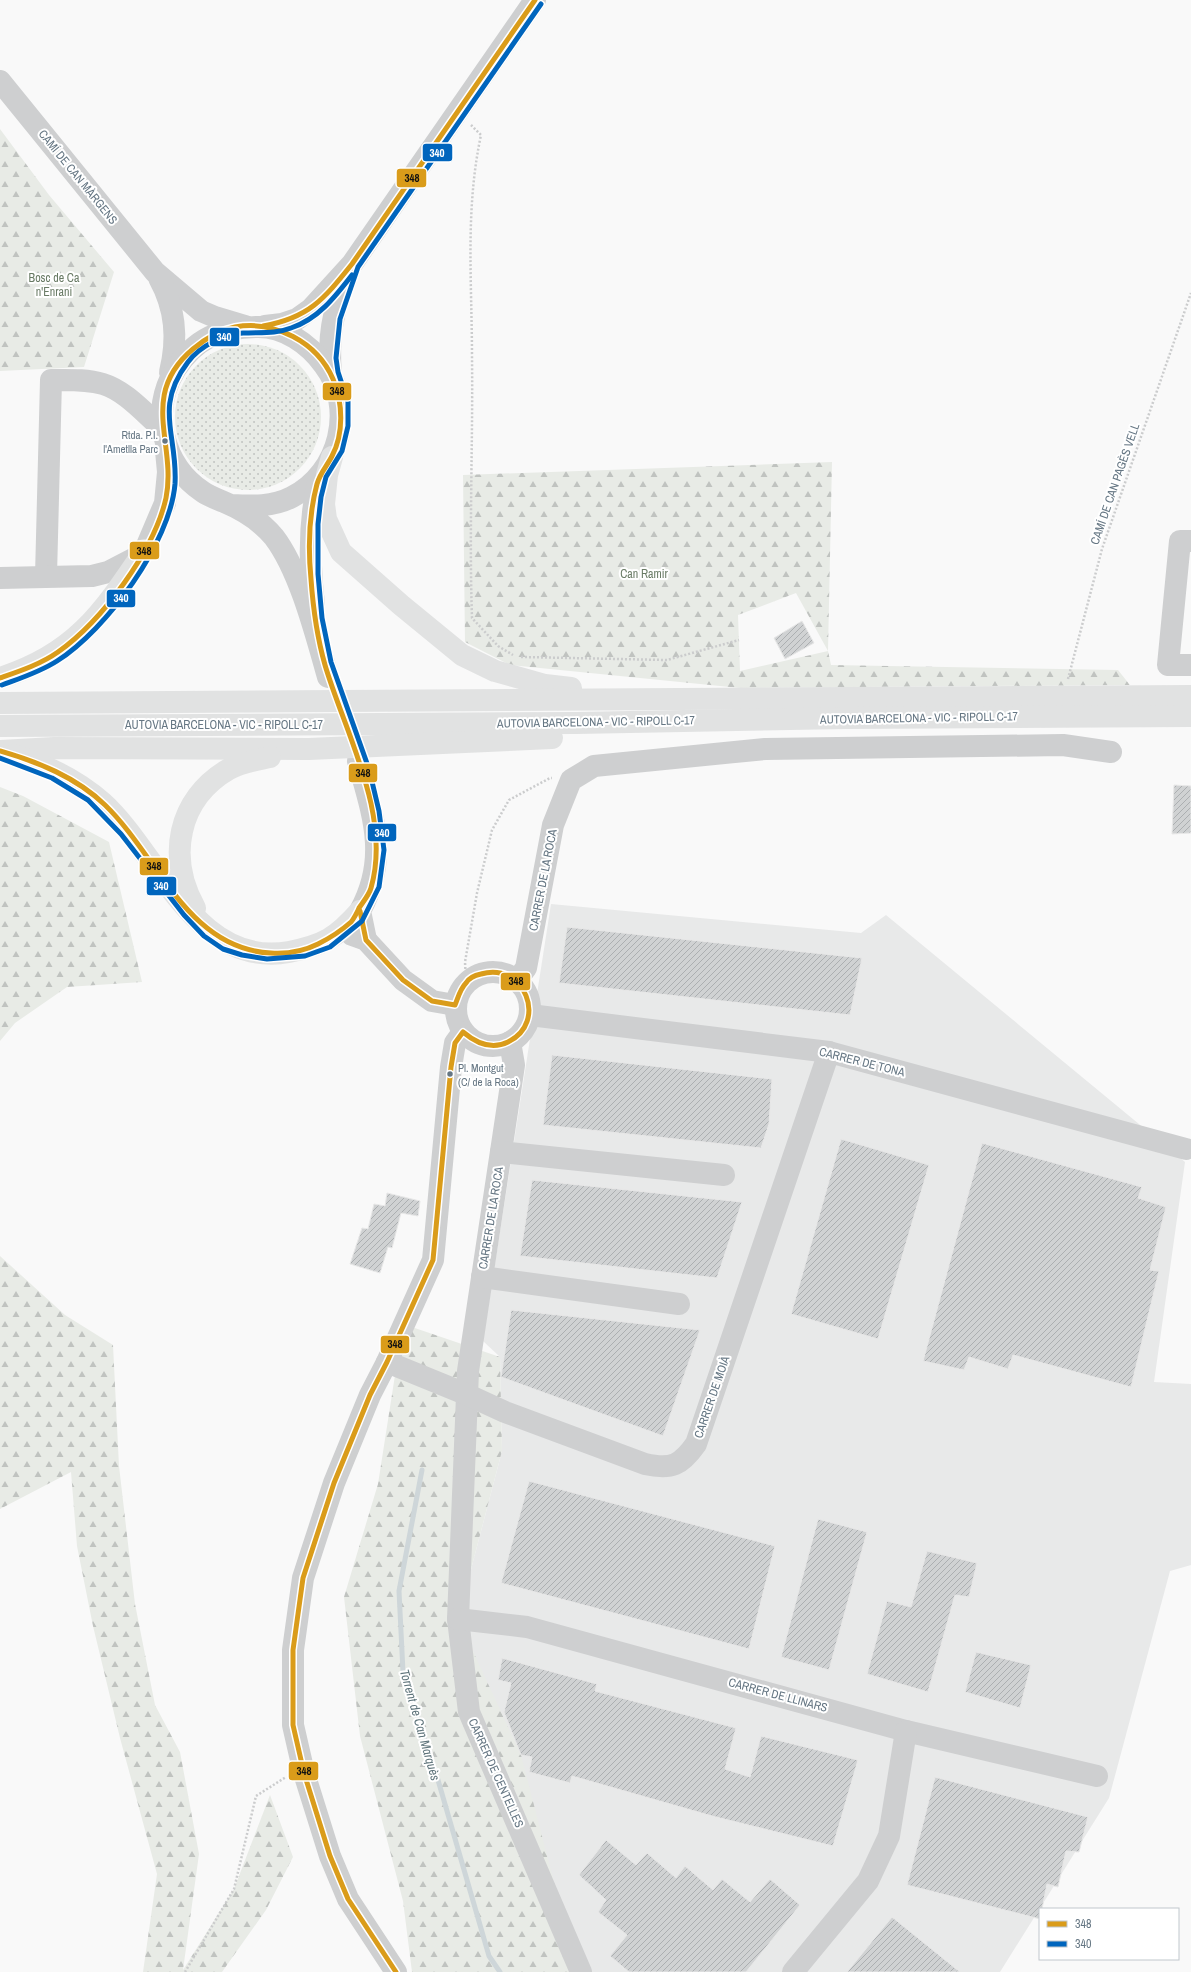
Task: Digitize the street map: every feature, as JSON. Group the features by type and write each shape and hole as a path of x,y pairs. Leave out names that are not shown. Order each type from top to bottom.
{"highway":[{"path":"326,465 327,475 324,504 326,519 341,552 401,605 462,655 495,671 545,685 656,698"},
{"path":"0,678 37,664 55,654 71,642 106,605 145,550"},
{"path":"1130,697 1151,687 1191,684"},
{"name":"AUTOVIA BARCELONA - VIC - RIPOLL C-17","path":"0,703 1191,696"},
{"name":"AUTOVIA BARCELONA - VIC - RIPOLL C-17","path":"0,726 576,723 1191,716"},
{"path":"0,751 54,748 309,749 622,734 717,721"},
{"path":"207,930 190,900 180,864 179,847 183,826 189,808 200,792 229,770 247,762 309,749"},
{"path":"0,751 31,761 62,774 78,783 103,803 121,823 167,885 207,930 231,945 265,953 282,953 314,946 342,931 360,912"}],"street":[{"path":"168,383 184,356 208,337 235,327 257,327 282,324 311,310 352,264 535,0"},
{"name":"CAMÍ DE CAN MÀRGENS","path":"0,81 155,272 167,293 175,328 173,359 161,413 168,472 165,503 145,550"},
{"path":"46,576 50,380 80,380 105,384 129,400 164,437 180,472 203,493 250,514 273,536 295,574 326,668 311,576 312,517 315,494 341,430 341,401 331,374 329,349 332,323 341,289 352,264"},
{"name":"CAMÍ DE CAN MÀRGENS","path":"155,272 201,311 230,322 291,335 314,351 331,374"},
{"path":"232,505 263,506 292,497 315,480 326,465"},
{"path":"1191,541 1180,541 1168,665 1191,665"},
{"path":"0,578 92,576 108,572 135,558 145,550"},
{"path":"571,780 594,766 765,749 1063,744 1111,752"},
{"path":"358,761 375,821 377,841 373,879 368,896 360,912 366,940"},
{"name":"CARRER DE LA ROCA","path":"517,980 526,968 552,825 571,780"},
{"path":"342,931 366,940 403,980 432,1001 455,1005"},
{"path":"483,972 502,972 517,980 527,993 530,1014 523,1031 510,1042 493,1046 473,1041 463,1032 455,1005 466,981 483,972"},
{"name":"CARRER DE TONA","path":"530,1014 830,1052 1186,1149"},
{"path":"396,1972 348,1899 330,1856 302,1766 293,1717 293,1650 303,1578 334,1483 370,1395 387,1362 433,1260 451,1067 455,1043 463,1032"},
{"name":"CARRER DE LA ROCA","path":"468,1395 468,1371 514,1065 510,1042"},
{"name":"CARRER DE MOIÀ","path":"387,1362 468,1395 505,1412 646,1464 660,1467 674,1466 686,1458 696,1444 830,1052"},
{"path":"501,1152 724,1175"},
{"path":"482,1277 679,1304"},
{"name":"CARRER DE CENTELLES","path":"468,1395 458,1619 469,1712 581,1972"},
{"name":"CARRER DE LLINARS","path":"458,1619 527,1627 906,1731 1097,1776"},
{"path":"793,1972 868,1880 888,1836 906,1731"}],"path":[{"path":"460,108 472,127 481,135 474,166 470,211 472,358 472,618 498,646 518,657 667,660 739,640"},
{"name":"CAMÍ DE CAN PAGÈS VELL","path":"1066,684 1102,549 1191,293"},
{"path":"466,981 465,962 477,892 492,830 509,800 550,778 571,780"},
{"path":"185,1972 234,1889 256,1796 302,1766"}],"shaded area":[{"path":"551,904 861,933 886,915 1185,1162 1154,1382 1191,1384 1191,1565 1170,1571 1109,1798 1000,1972 583,1972 458,1619 502,1451 500,1357 483,1341"}],"green space":[{"name":"Bosc de Ca n'Enrani","path":"0,129 49,195 114,272 84,367 0,371"},
{"path":"241,344 255,344 276,349 289,356 300,365 309,376 316,389 320,403 320,431 316,445 309,458 300,469 289,478 276,485 255,490 241,490 220,485 207,478 196,469 187,458 180,445 175,424 175,410 180,389 187,376 196,365 207,356 220,349"},
{"name":"Can Ramir","path":"832,462 828,651 831,665 1118,670 1130,685 740,688 510,665 465,642 463,475","holes":["796,593 828,651 740,671 738,615"]},
{"path":"0,787 23,796 109,842 142,982 67,987 15,1023 0,1041"},
{"path":"0,1256 65,1315 113,1345 119,1466 135,1604 155,1705 180,1752 199,1854 183,1970 234,1889 270,1795 293,1857 266,1910 222,1972 143,1972 157,1874 120,1738 93,1626 77,1546 71,1472 0,1509"},
{"path":"403,1324 500,1357 502,1451 458,1619 521,1755 572,1952 583,1972 412,1972 403,1901 360,1736 344,1597 378,1484"}],"building":[{"path":"802,621 814,643 785,659 774,638"},
{"path":"1174,785 1191,786 1191,833 1172,834"},
{"path":"567,927 862,958 850,1015 559,983"},
{"path":"552,1055 772,1079 769,1124 761,1148 543,1125"},
{"path":"841,1139 929,1165 878,1339 791,1314"},
{"path":"982,1143 1142,1187 1138,1198 1166,1207 1150,1270 1159,1271 1131,1387 1013,1355 1008,1369 969,1357 964,1370 923,1361"},
{"path":"532,1180 742,1202 717,1278 520,1256"},
{"path":"387,1193 420,1201 418,1216 401,1213 392,1248 388,1247 380,1273 350,1264 362,1228 368,1229 374,1204 385,1206"},
{"path":"511,1310 700,1330 663,1436 501,1377"},
{"path":"529,1481 775,1546 749,1649 501,1583"},
{"path":"818,1519 867,1532 829,1670 781,1657"},
{"path":"927,1551 977,1563 969,1597 955,1595 928,1692 867,1674 887,1601 911,1607"},
{"path":"976,1652 1031,1665 1020,1708 965,1692"},
{"path":"502,1658 597,1684 595,1691 736,1728 725,1769 750,1777 761,1736 858,1760 833,1846 712,1816 572,1776 570,1783 529,1772 532,1757 521,1755 504,1712 511,1683 498,1680"},
{"path":"935,1777 1088,1817 1079,1852 1066,1851 1058,1887 1047,1884 1042,1908 1039,1908 1039,1919 907,1885"},
{"path":"606,1840 636,1865 647,1853 676,1878 685,1866 713,1890 722,1879 750,1902 770,1879 800,1905 746,1972 629,1972 610,1956 627,1935 598,1912 606,1900 579,1875"},
{"path":"892,1917 960,1972 847,1972"}],"waterway":[{"name":"Torrent de Can Marquès","path":"422,1470 399,1591 403,1672 438,1780 489,1956 500,1972"}],"transit line":[{"name":"348","path":"263,326 292,318 304,312 324,297 333,287 352,264 535,0"},
{"name":"340","path":"0,758 52,778 88,800 121,834 184,915 204,936 223,949 242,955 267,959 305,956 330,947 362,921 379,887 384,850 379,811 369,769 331,662 322,618 318,574 318,524 321,497 326,477 342,451 348,426 348,402 338,372 336,358 340,319 358,267 541,4"},
{"name":"340","path":"2,685 44,668 57,661 76,647 96,628 115,606 133,583 149,557 171,507 175,484 175,467 169,408 172,394 178,378 193,356 220,338 243,333 285,330 301,324 318,313 352,275"},
{"name":"348","path":"0,678 45,660 75,639 108,604 138,562 160,519 166,498 168,478 163,402 167,384 176,366 193,349 207,338 223,330 235,327 265,327 279,331 293,336 306,344 317,354 333,379 339,398 341,418 339,438 332,456 318,480 312,507 310,555 314,611 325,665 354,746 371,803 375,832 376,860 371,888 352,921 326,940 301,950 271,953 242,948 217,935 196,918 176,897 124,826 94,795 82,786 56,772 28,760 0,751"},
{"name":"348","path":"360,911 366,940 403,980 432,1001 455,1005 462,988 469,980 479,974 496,972 509,976 519,985 526,996 529,1008 527,1021 520,1033 508,1042 496,1045 484,1044 463,1032 455,1043 451,1067 433,1260 387,1362 370,1395 334,1483 303,1578 293,1650 293,1725 304,1773 330,1856 348,1899 396,1972"}],"place":[{"name":"Rtda. P.I. l'Ametlla Parc","path":"165,441"},
{"name":"Pl. Montgut (C/ de la Roca)","path":"450,1074"}]}
